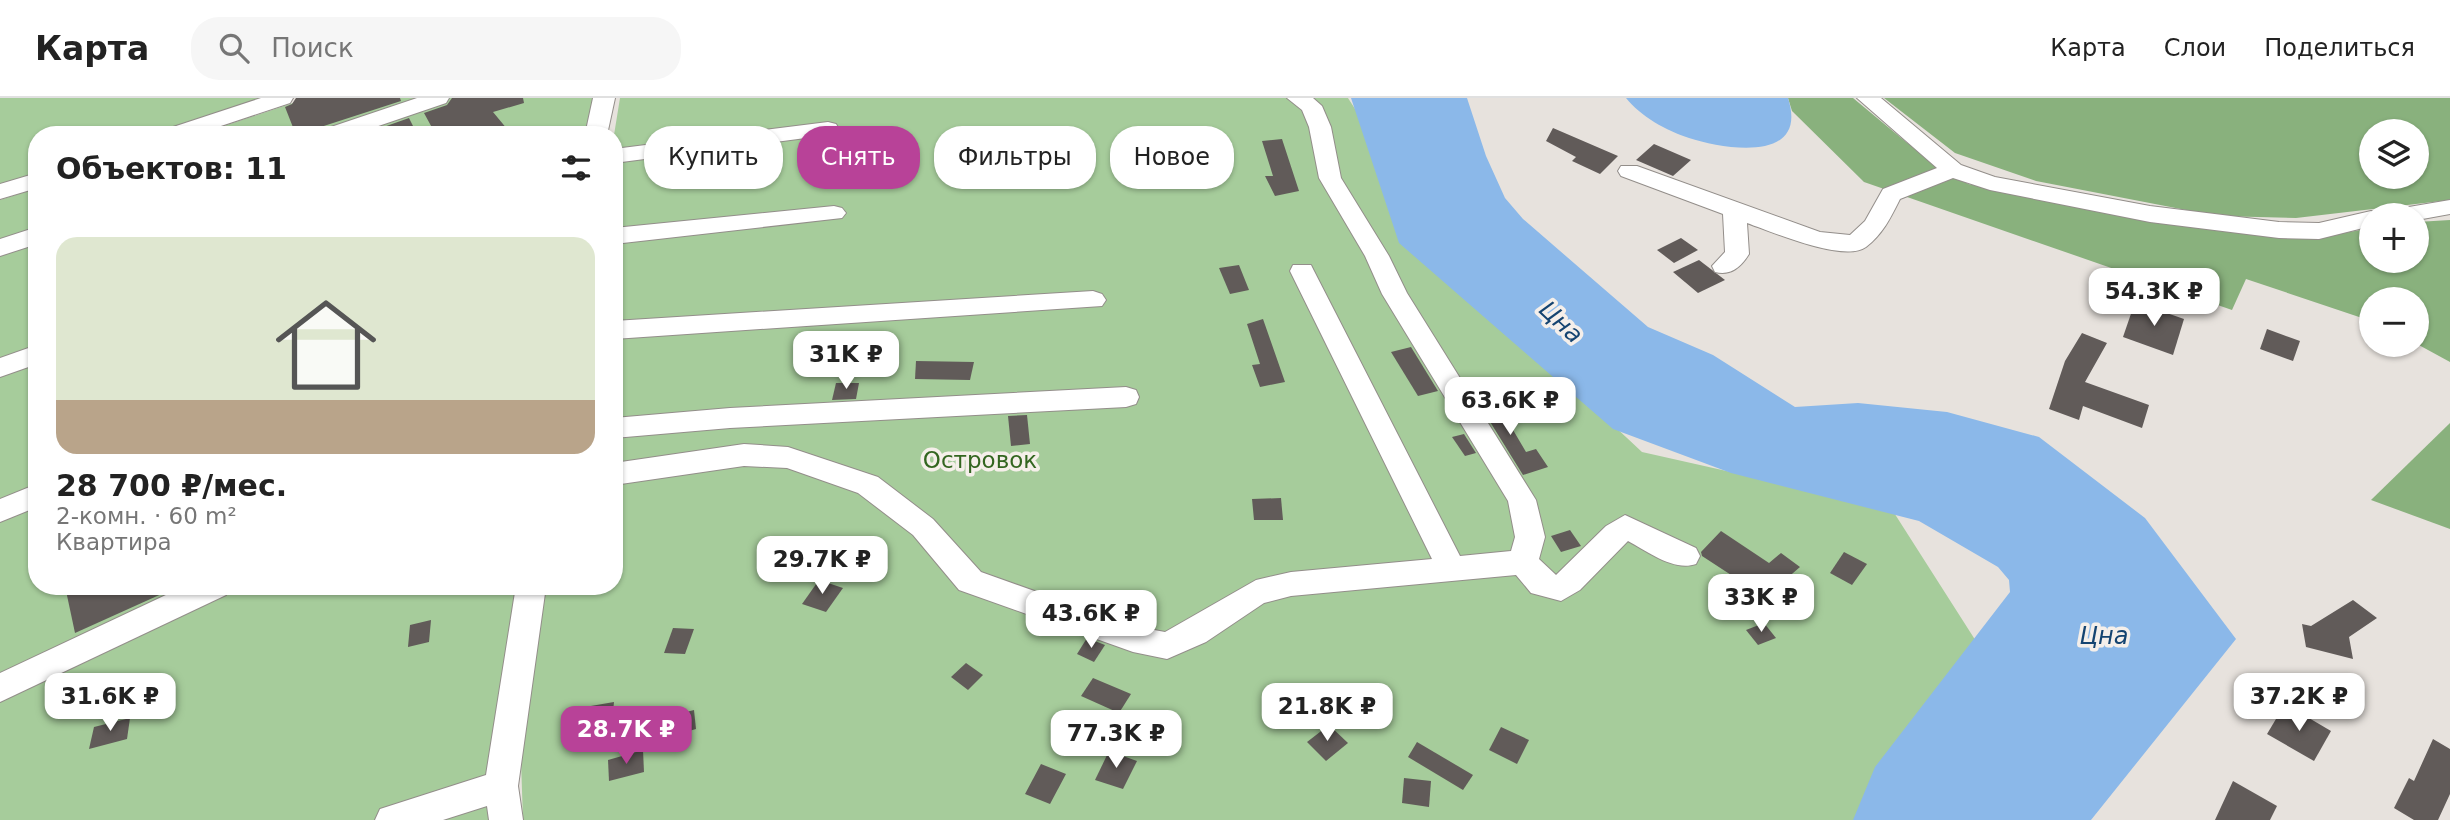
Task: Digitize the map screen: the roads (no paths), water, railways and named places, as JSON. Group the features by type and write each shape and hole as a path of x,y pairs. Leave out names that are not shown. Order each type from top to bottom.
{"street":[{"path":"199,126 282,98"},
{"path":"356,126 438,98"},
{"path":"598,126 604,98"},
{"path":"1298,98 1311,106 1320,127 1329,178 1377,256 1395,294 1522,500 1530,537 1523,562"},
{"path":"1868,98 1953,170 1969,177 2201,223 2306,232 2359,221"},
{"path":"623,155 797,134"},
{"path":"1629,171 1817,240 1857,243 1875,225 1891,194 1953,170"},
{"path":"0,192 28,183"},
{"path":"2429,210 2450,207"},
{"path":"1724,266 1737,254 1735,210"},
{"path":"623,235 834,213"},
{"path":"0,248 28,238"},
{"path":"1302,271 1452,569"},
{"path":"623,329 1093,300"},
{"path":"0,368 28,357"},
{"path":"623,427 730,418 1126,397"},
{"path":"623,473 744,455 788,457 868,485 923,527 970,580 1133,639 1167,646 1195,634 1256,592 1291,584 1523,562"},
{"path":"0,510 28,499"},
{"path":"1523,562 1542,584 1561,589 1581,573 1608,539 1625,527 1685,556"},
{"path":"0,688 196,595"},
{"path":"506,820 502,786 530,595"},
{"path":"392,820 502,786"}],"water":[{"name":"Цна","path":"1351,98 1467,98 1486,156 1505,198 1523,219 1648,327 1713,355 1795,407 1858,403 1947,412 2039,437 2145,518 2236,639 2091,820 1853,820 1875,767 2010,592 2009,580 1998,567 1919,521 1731,473 1613,429 1399,243"},
{"path":"1626,98 1788,98 1791,119 1787,133 1776,142 1760,147 1723,146 1689,138 1663,127 1646,117"}],"park label":[{"name":"Островок","path":"980,460"}]}
